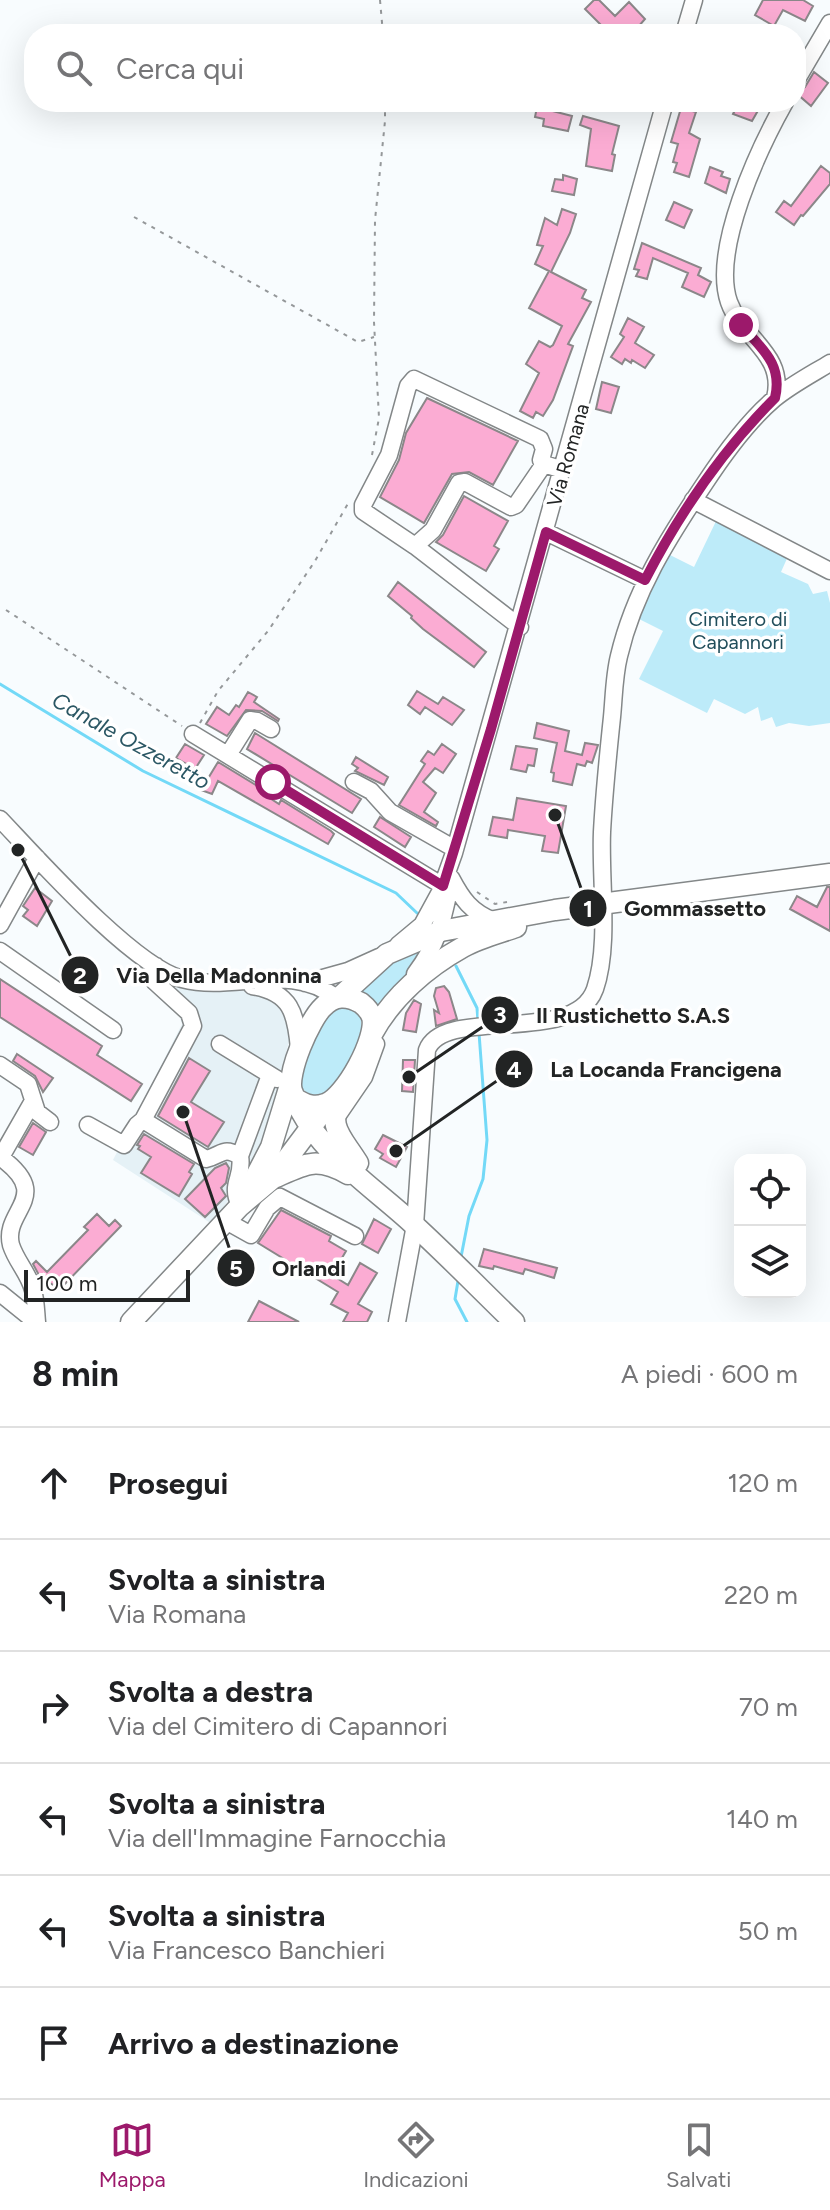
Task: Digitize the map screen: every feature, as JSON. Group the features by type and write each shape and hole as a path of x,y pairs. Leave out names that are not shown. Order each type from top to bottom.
{"main road":[{"path":"131,1322 233,1213 271,1147 292,1089 299,1054 320,1009 387,954 441,931 494,921 830,874"},
{"path":"267,1191 310,1128 334,1105 382,1016 420,977 464,946 564,910"},
{"path":"338,997 348,997 367,1008 373,1019 372,1034"},
{"path":"292,1089 307,1106 334,1105"},
{"path":"292,1089 310,1128 322,1142 415,1225 514,1322"},
{"path":"334,1105 338,1136 372,1187"},
{"path":"233,1213 302,1165 328,1163 372,1187"}],"street":[{"path":"687,24 694,0"},
{"path":"806,64 830,23"},
{"name":"Via Romana","path":"447,882 662,112"},
{"path":"775,398 777,373 770,358 735,315 725,287 725,266 747,181 762,143 779,112"},
{"path":"397,1322 415,1225 426,1059 430,1042 437,1037 476,1027 540,1022 567,1016 594,992 600,962 602,831 618,659 631,613 645,580 720,461 775,398 830,363"},
{"path":"520,627 415,546 363,511 363,505 389,455 408,386 414,379 540,439 544,449 541,460 544,464 563,470"},
{"path":"415,546 433,530 459,483 465,482 511,507 516,505 544,464"},
{"path":"693,500 830,571"},
{"path":"546,532 645,580"},
{"path":"228,755 250,720 271,729"},
{"path":"193,734 447,882 475,912 494,921"},
{"path":"354,782 371,791 390,812 455,851"},
{"path":"0,819 114,934 156,966 181,979 274,991 292,1009 299,1054"},
{"path":"0,925 37,858"},
{"path":"398,998 428,957 441,931 447,882"},
{"path":"305,983 348,971 387,954 422,925 447,882"},
{"path":"0,951 113,1030"},
{"path":"88,1125 124,1145 143,1120 193,1026 189,1013 154,981 156,966"},
{"path":"230,983 270,979 305,983 338,997"},
{"path":"334,1105 370,1064 376,1044 372,1034"},
{"path":"220,1044 292,1089"},
{"path":"0,1065 28,1084 37,1112 50,1122"},
{"path":"270,1075 240,1156 242,1166 234,1193 233,1213 251,1235 267,1191 355,1236"},
{"path":"33,1101 0,1157 14,1170 25,1188 26,1197 10,1236 12,1248 34,1291 36,1322"},
{"path":"143,1120 206,1159 230,1150 240,1156"},
{"path":"0,1293 36,1322"}],"path":[{"path":"380,0 382,24"},
{"path":"370,461 375,451 379,418 375,220 385,112"},
{"path":"134,217 358,342 375,337"},
{"path":"6,610 193,734 218,691 268,631 300,584 353,494"}],"shaded area":[{"path":"146,968 257,990 285,1010 291,1033 266,1136 254,1163 212,1224 113,1160 182,1024 178,1012 140,981"}],"green space":[{"name":"Cimitero di Capannori","path":"718,517 789,554 781,572 808,584 813,594 827,591 830,603 830,723 809,726 789,723 776,727 772,717 761,721 758,707 745,714 714,699 707,713 639,679 663,631 637,618 668,554 694,567"},
{"path":"425,944 420,959 377,1009 360,992 370,972"},
{"path":"340,1007 354,1010 361,1019 357,1047 332,1088 323,1095 310,1096 301,1087 307,1055 326,1020"}],"building":[{"path":"594,0 599,0 615,16 629,2 645,19 641,24 600,24 585,9"},
{"path":"763,0 803,0 813,6 805,21 783,10 775,24 755,15"},
{"path":"814,72 828,83 811,106 806,102 806,85"},
{"path":"536,112 572,116 568,131 543,126 544,119 535,117"},
{"path":"680,112 696,112 689,133 700,139 689,177 674,172 677,163 673,162 678,144 671,142"},
{"path":"734,112 757,112 752,121"},
{"path":"583,116 619,126 612,154 615,155 612,171 586,166 591,129 580,125"},
{"path":"821,166 830,173 830,184 794,225 776,212 784,201 791,206"},
{"path":"710,167 723,172 721,176 730,179 726,193 705,183"},
{"path":"563,175 577,179 574,195 552,191 555,179 563,180"},
{"path":"674,202 692,210 684,228 666,220"},
{"path":"562,209 576,214 551,272 586,290 582,298 591,302 568,344 573,346 553,400 543,416 536,412 533,418 520,411 539,373 526,364 539,341 550,347 553,345 562,326 529,308 549,271 535,264 543,246 537,245 545,218 557,225"},
{"path":"642,243 701,268 698,275 711,282 704,297 682,287 688,273 653,258 647,279 636,276 639,270 634,269"},
{"path":"628,318 644,327 635,343 654,355 645,368 632,360 631,363 625,359 622,364 611,357 624,337 620,334"},
{"path":"602,382 619,387 611,413 596,409"},
{"path":"427,398 518,441 493,485 469,472 452,474 424,523 380,497 399,460 406,433"},
{"path":"464,496 508,521 494,546 499,549 486,571 436,542"},
{"path":"398,582 486,652 474,667 423,629 388,596"},
{"path":"417,691 438,704 443,697 464,710 452,725 425,707 420,714 408,705"},
{"path":"248,692 257,697 254,702 278,721 262,711 246,710 227,736 206,724 217,707 229,715 236,705 239,707"},
{"path":"537,723 569,731 565,751 582,755 585,743 598,745 592,763 587,761 585,766 577,764 572,785 553,781 554,773 551,772 557,743 534,738"},
{"path":"255,733 361,799 352,813 247,749"},
{"path":"185,744 204,755 195,769 176,758"},
{"path":"442,744 456,754 443,773 435,768 423,782 436,793 424,812 438,822 436,826 399,805 425,764 421,761 428,751 434,755"},
{"path":"516,746 537,749 534,766 528,765 526,772 511,769"},
{"path":"356,757 388,777 384,785 355,771 358,768 352,764"},
{"path":"218,762 264,790 262,793 279,804 281,800 331,831 334,834 328,844 218,781 212,794 201,790"},
{"path":"517,798 566,806 558,853 542,851 545,836 508,830 507,838 489,835 493,817 513,820"},
{"path":"380,817 411,837 405,847 374,827"},
{"path":"827,887 830,887 830,931 790,909 797,896 817,907"},
{"path":"35,888 52,901 37,926 23,916 28,910 23,906"},
{"path":"0,979 102,1046 97,1055 142,1084 131,1101 0,1017"},
{"path":"444,986 449,992 457,1019 436,1026 434,1010 439,1013 434,996 436,988"},
{"path":"414,1000 421,1004 416,1032 403,1030 406,1013"},
{"path":"17,1054 53,1078 43,1092 35,1076 13,1061"},
{"path":"189,1058 210,1071 191,1102 224,1122 208,1147 158,1116"},
{"path":"403,1060 415,1060 413,1092 402,1091"},
{"path":"33,1123 46,1132 33,1155 19,1147"},
{"path":"144,1134 194,1164 189,1172 192,1174 179,1196 141,1173 151,1157 138,1149 140,1146 137,1145"},
{"path":"383,1135 407,1147 396,1167 380,1158 383,1154 375,1149"},
{"path":"226,1163 229,1168 226,1183 221,1188 226,1196 205,1217 185,1199 215,1168"},
{"path":"281,1210 331,1236 329,1241 346,1251 332,1275 348,1285 360,1263 377,1273 358,1304 372,1312 367,1322 343,1322 348,1313 331,1304 338,1292 258,1243"},
{"path":"97,1214 109,1226 115,1220 121,1226 60,1289 40,1277 33,1264 36,1261 47,1272 88,1230 84,1227"},
{"path":"374,1219 391,1229 378,1253 362,1244"},
{"path":"484,1249 557,1268 554,1278 525,1269 523,1274 494,1266 493,1269 479,1266"},
{"path":"259,1301 299,1322 248,1322"}],"waterway":[{"name":"Canale Ozzeretto","path":"0,684 143,771 396,893 417,913"},
{"name":"Canale Ozzeretto","path":"456,966 477,1008 478,1021"},
{"name":"Canale Ozzeretto","path":"461,1257 469,1216 483,1179 487,1140 479,1033"},
{"name":"Canale Ozzeretto","path":"458,1281 455,1299 467,1322"}],"place":[{"name":"Gommassetto","path":"555,815"},
{"name":"Via Della Madonnina","path":"18,850"},
{"name":"Il Rustichetto S.A.S","path":"409,1077"},
{"name":"Orlandi","path":"183,1112"},
{"name":"La Locanda Francigena","path":"396,1151"}],"route":[{"path":"273,782 443,886 546,532 645,580 657,556 720,461 775,398 778,385 774,366 741,325"}]}
